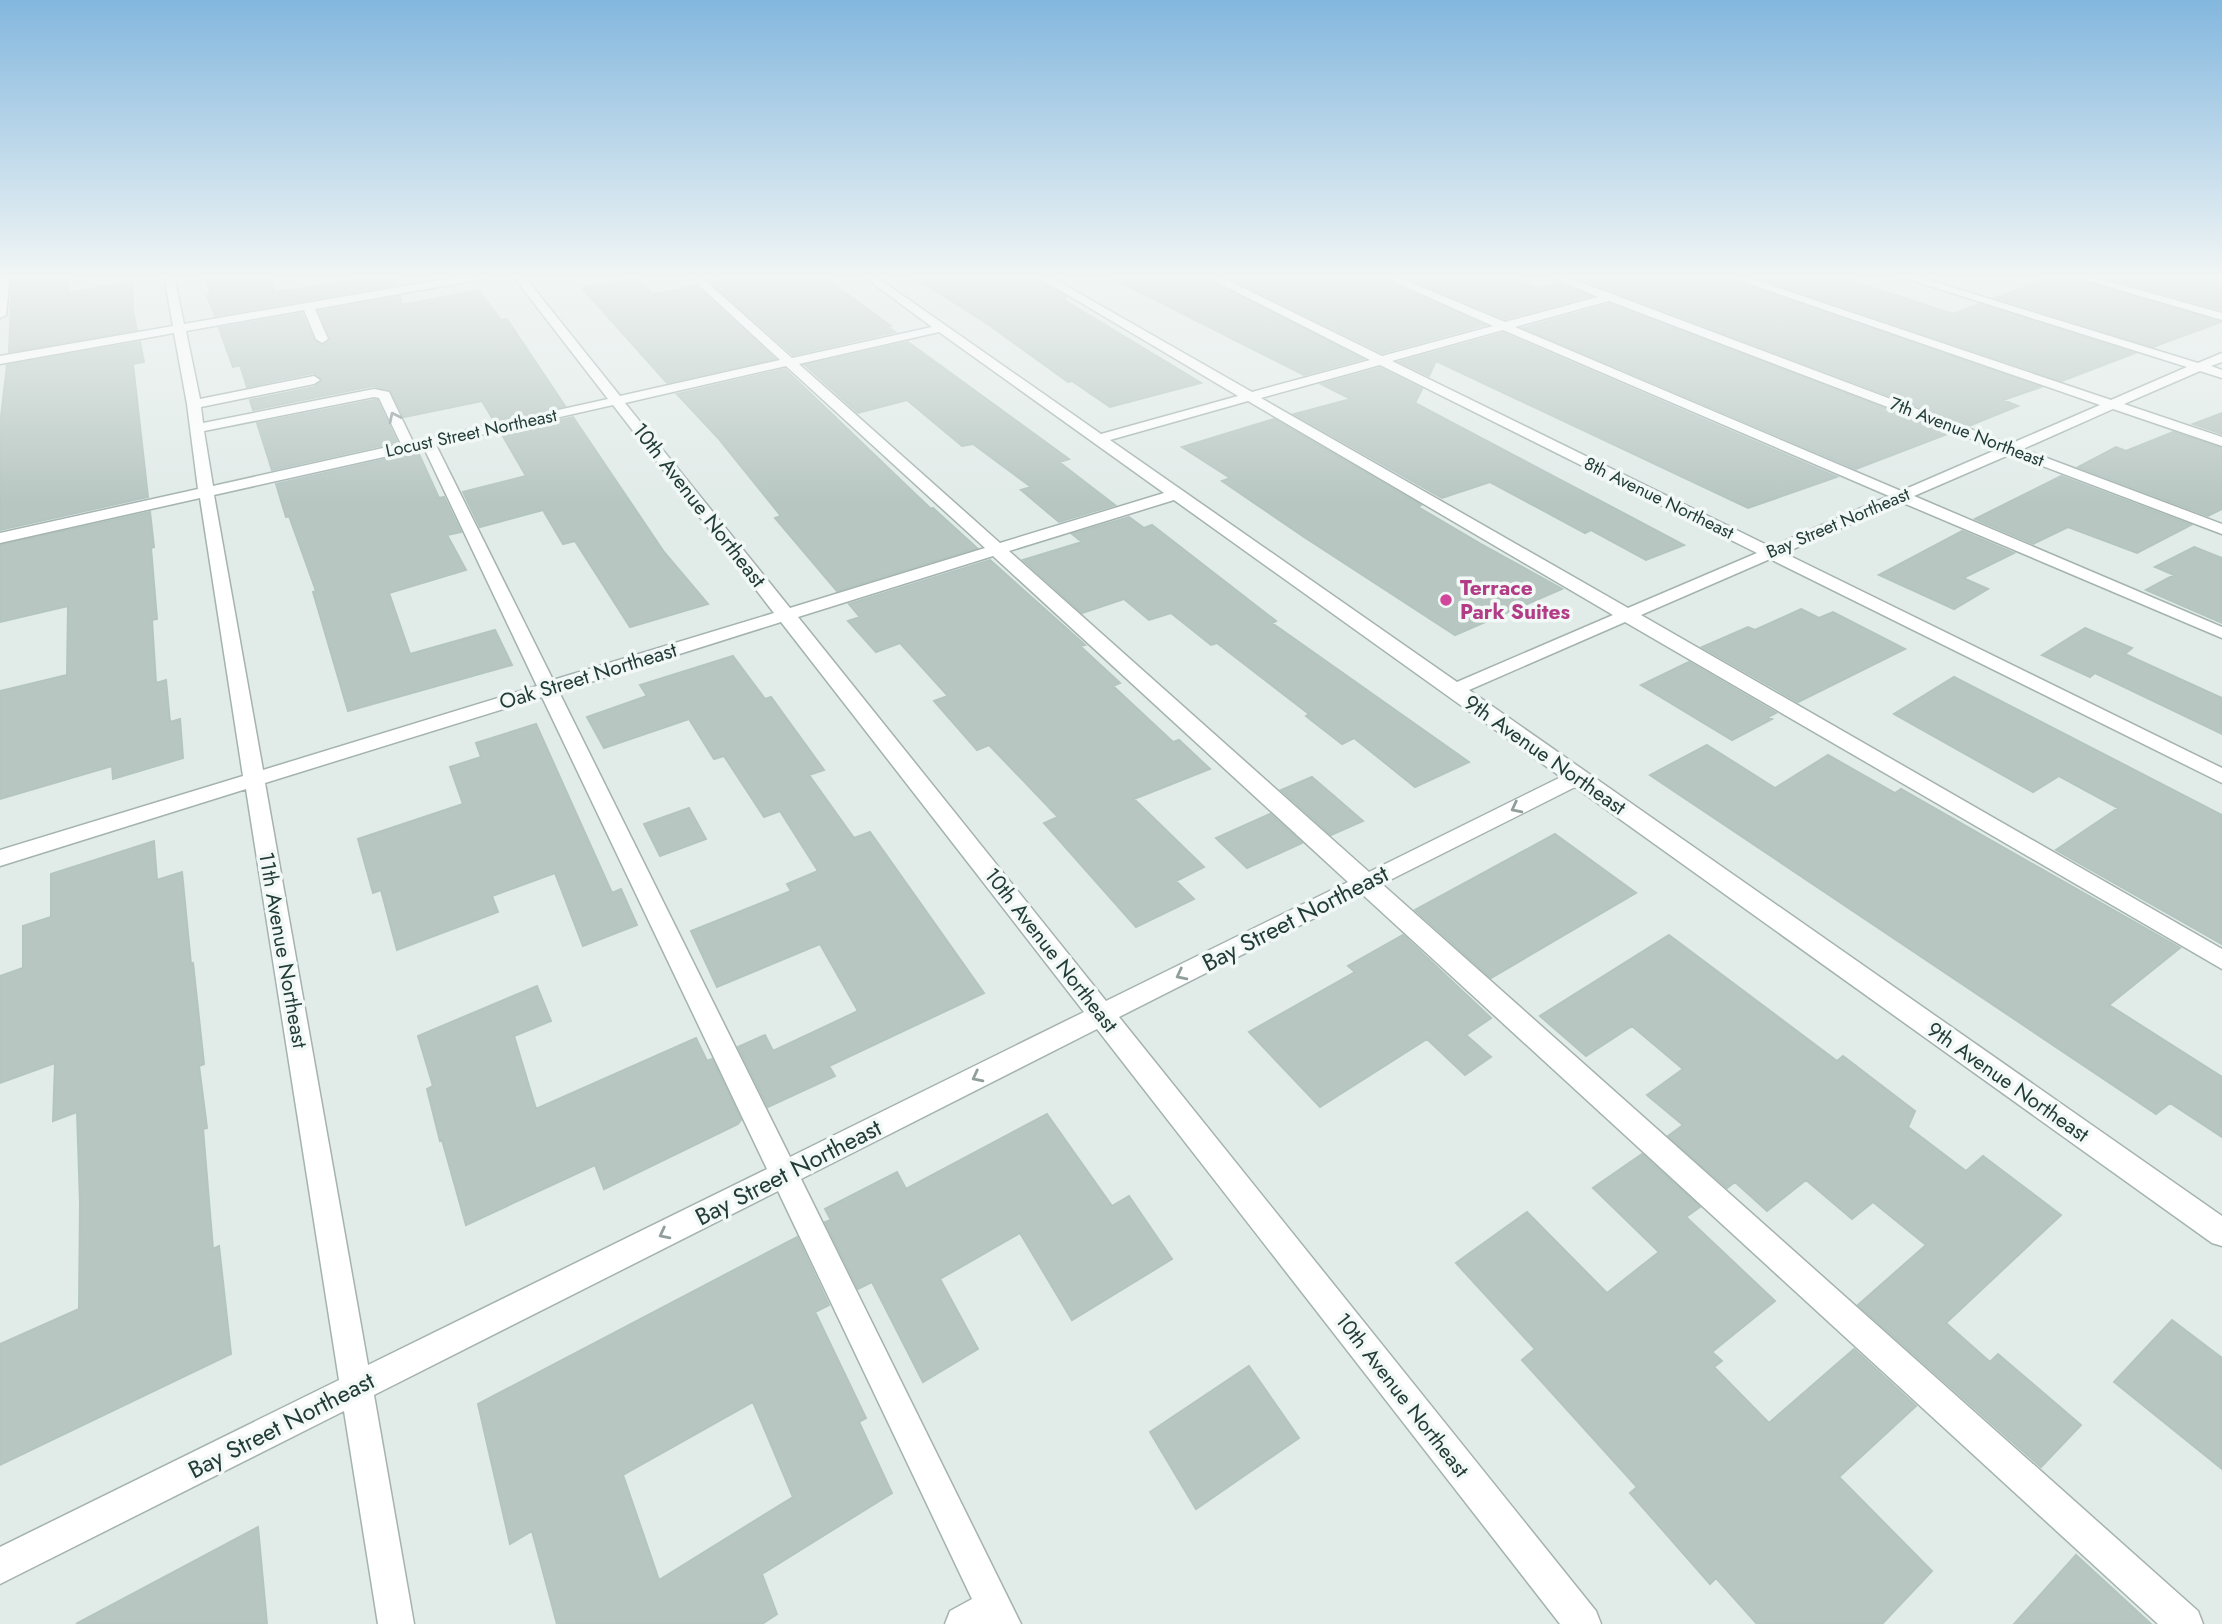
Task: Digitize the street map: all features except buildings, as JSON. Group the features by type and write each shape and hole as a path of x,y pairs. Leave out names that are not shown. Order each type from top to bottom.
{"street":[{"path":"0,360 47,352"},
{"name":"11th Avenue Northeast","path":"183,352 194,404 206,492 396,1624"},
{"name":"10th Avenue Northeast","path":"577,352 1583,1624"},
{"path":"779,352 2185,1624"},
{"name":"Locust Street Northeast","path":"0,538 836,352"},
{"name":"9th Avenue Northeast","path":"975,352 2222,1233"},
{"path":"1172,352 2222,960"},
{"name":"8th Avenue Northeast","path":"1364,352 2222,776"},
{"path":"1098,439 1410,352"},
{"path":"1563,352 2222,633"},
{"name":"7th Avenue Northeast","path":"1754,352 2222,529"},
{"path":"1957,352 2222,442"},
{"path":"2150,352 2222,374"},
{"name":"Bay Street Northeast","path":"1454,690 2222,357"},
{"path":"194,404 314,380"},
{"path":"197,428 374,393 384,395 419,445 548,689 998,1615 963,1624"},
{"name":"Oak Street Northeast","path":"0,858 1177,494"},
{"name":"Bay Street Northeast","path":"0,1566 1577,777"}],"place":[{"name":"Terrace Park Suites","path":"1446,600"}]}
